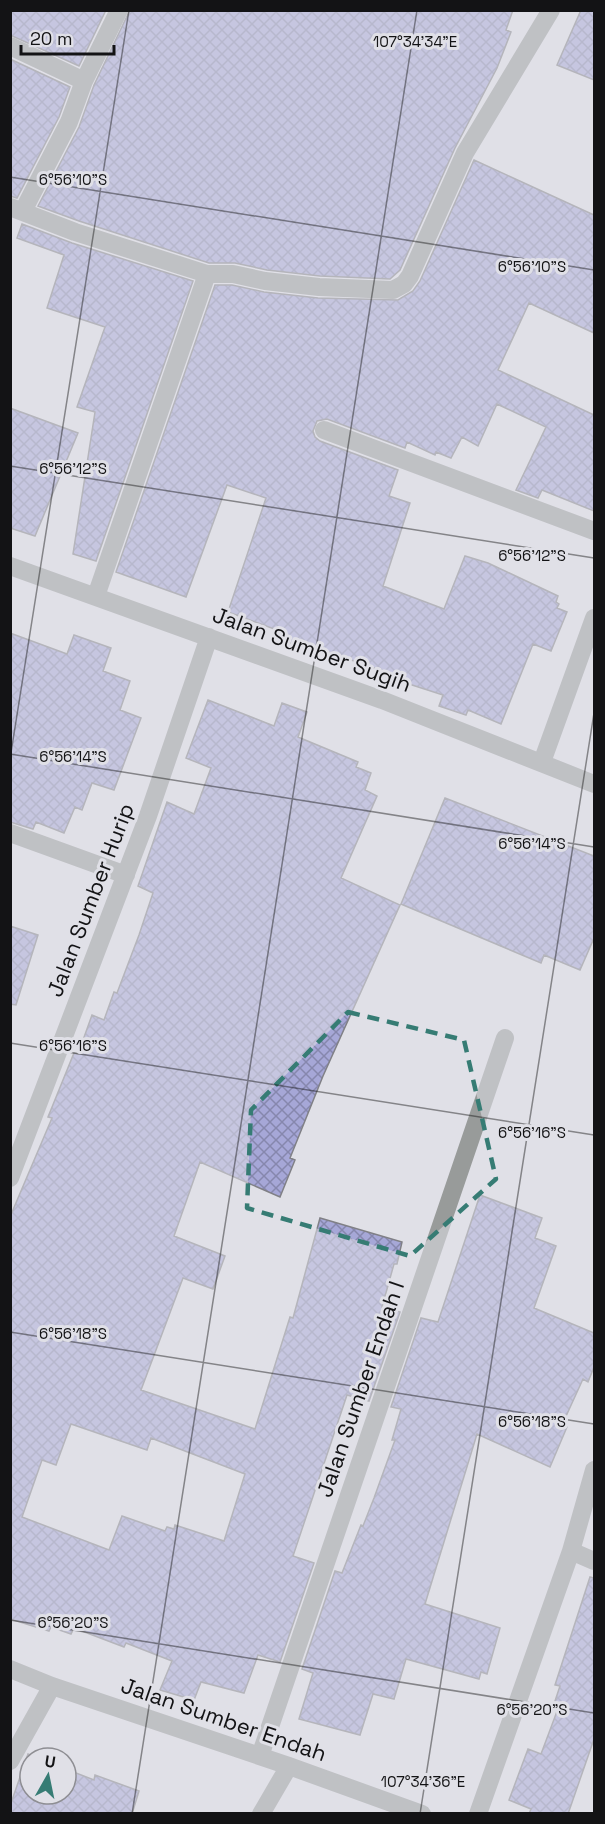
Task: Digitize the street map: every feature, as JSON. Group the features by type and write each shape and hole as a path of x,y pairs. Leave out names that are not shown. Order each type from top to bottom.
{"street":[{"path":"119,10 84,81 69,122 17,209 75,232 207,274 233,274 266,281 320,287 393,290 404,285 410,276 465,153 551,10"},
{"path":"10,46 84,81"},
{"path":"96,596 207,274"},
{"path":"324,430 594,531"},
{"name":"Jalan Sumber Sugih","path":"10,566 382,700 594,784"},
{"path":"542,762 594,618"},
{"name":"Jalan Sumber Hurip","path":"10,1178 148,816 209,637"},
{"path":"10,833 126,875"},
{"name":"Jalan Sumber Endah I","path":"260,1756 505,1038"},
{"path":"478,1814 572,1551 594,1470"},
{"path":"572,1551 594,1561"},
{"name":"Jalan Sumber Endah","path":"10,1669 52,1686 289,1766 422,1814"},
{"path":"10,1761 52,1686"},
{"path":"261,1814 289,1766"}],"highlighted area":[{"path":"348,1012 464,1040 496,1179 410,1256 247,1208 251,1110"}],"building":[{"path":"10,10 106,10 79,66 10,35"},
{"path":"130,10 513,10 506,30 511,32 497,68 455,148 400,270 390,279 320,276 267,270 235,263 209,263 38,206 79,127 94,85"},
{"path":"581,10 594,10 594,80 557,65"},
{"path":"10,59 70,87 59,117 17,198 10,196"},
{"path":"474,160 594,215 594,333 529,303 498,370 594,415 594,511 542,490 538,498 516,490 546,427 497,404 478,446 462,437 451,458 436,452 435,455 407,442 405,448 327,419 317,421 313,431 315,437 320,441 398,470 389,496 410,503 383,586 444,609 465,556 488,563 558,596 557,608 567,612 551,651 533,644 501,724 468,710 466,715 439,706 443,695 375,673 377,669 308,645 306,649 275,637 277,630 228,612 266,498 227,485 186,597 116,572 215,285 232,285 264,292 318,298 398,300 413,291 420,281"},
{"path":"22,224 72,243 193,281 96,561 73,554 95,412 77,407 105,327 47,308 64,255 17,238"},
{"path":"10,408 78,433 35,536 10,528"},
{"path":"10,633 67,654 74,635 111,648 103,671 130,681 120,710 141,718 114,790 92,783 82,810 75,807 64,833 36,822 33,829 10,822"},
{"path":"208,700 274,726 282,703 307,712 298,737 358,762 356,767 371,773 365,790 377,796 341,878 400,905 323,1076 290,1158 295,1160 280,1197 200,1162 174,1236 225,1256 213,1289 183,1278 141,1390 255,1429 290,1317 293,1318 320,1218 402,1242 382,1307 400,1312 369,1401 347,1395 293,1556 314,1563 280,1662 258,1655 244,1693 201,1682 194,1700 160,1690 172,1661 126,1643 124,1647 74,1628 71,1634 51,1627 49,1631 10,1619 10,1217 52,1118 48,1117 74,1053 78,1054 92,1015 104,1020 139,935 153,893 138,886 167,802 194,814 211,768 186,758","holes":["71,1424 147,1450 151,1438 245,1474 224,1541 175,1525 174,1529 167,1527 165,1531 122,1516 109,1550 22,1517 42,1460 56,1465"]},
{"path":"445,798 594,856 594,938 580,970 544,955 541,963 401,904"},
{"path":"10,926 38,935 16,1005 10,1004"},
{"path":"480,1195 542,1218 535,1238 556,1246 534,1308 594,1333 594,1367 588,1382 583,1379 562,1425 567,1427 550,1467 477,1434 425,1604 500,1628 487,1674 481,1672 479,1679 406,1659 394,1699 373,1694 360,1735 299,1719 313,1673 302,1669 335,1571 342,1573 361,1525 363,1526 395,1440 392,1440 401,1409 391,1407 421,1318 438,1322"},
{"path":"590,1577 594,1578 594,1739 568,1814 529,1814 531,1809 509,1800 528,1749 541,1754 559,1706 554,1704 560,1686 555,1685"},
{"path":"78,1774 94,1780 95,1775 139,1791 132,1814 10,1814 10,1806 18,1783 18,1806 78,1806"}]}
